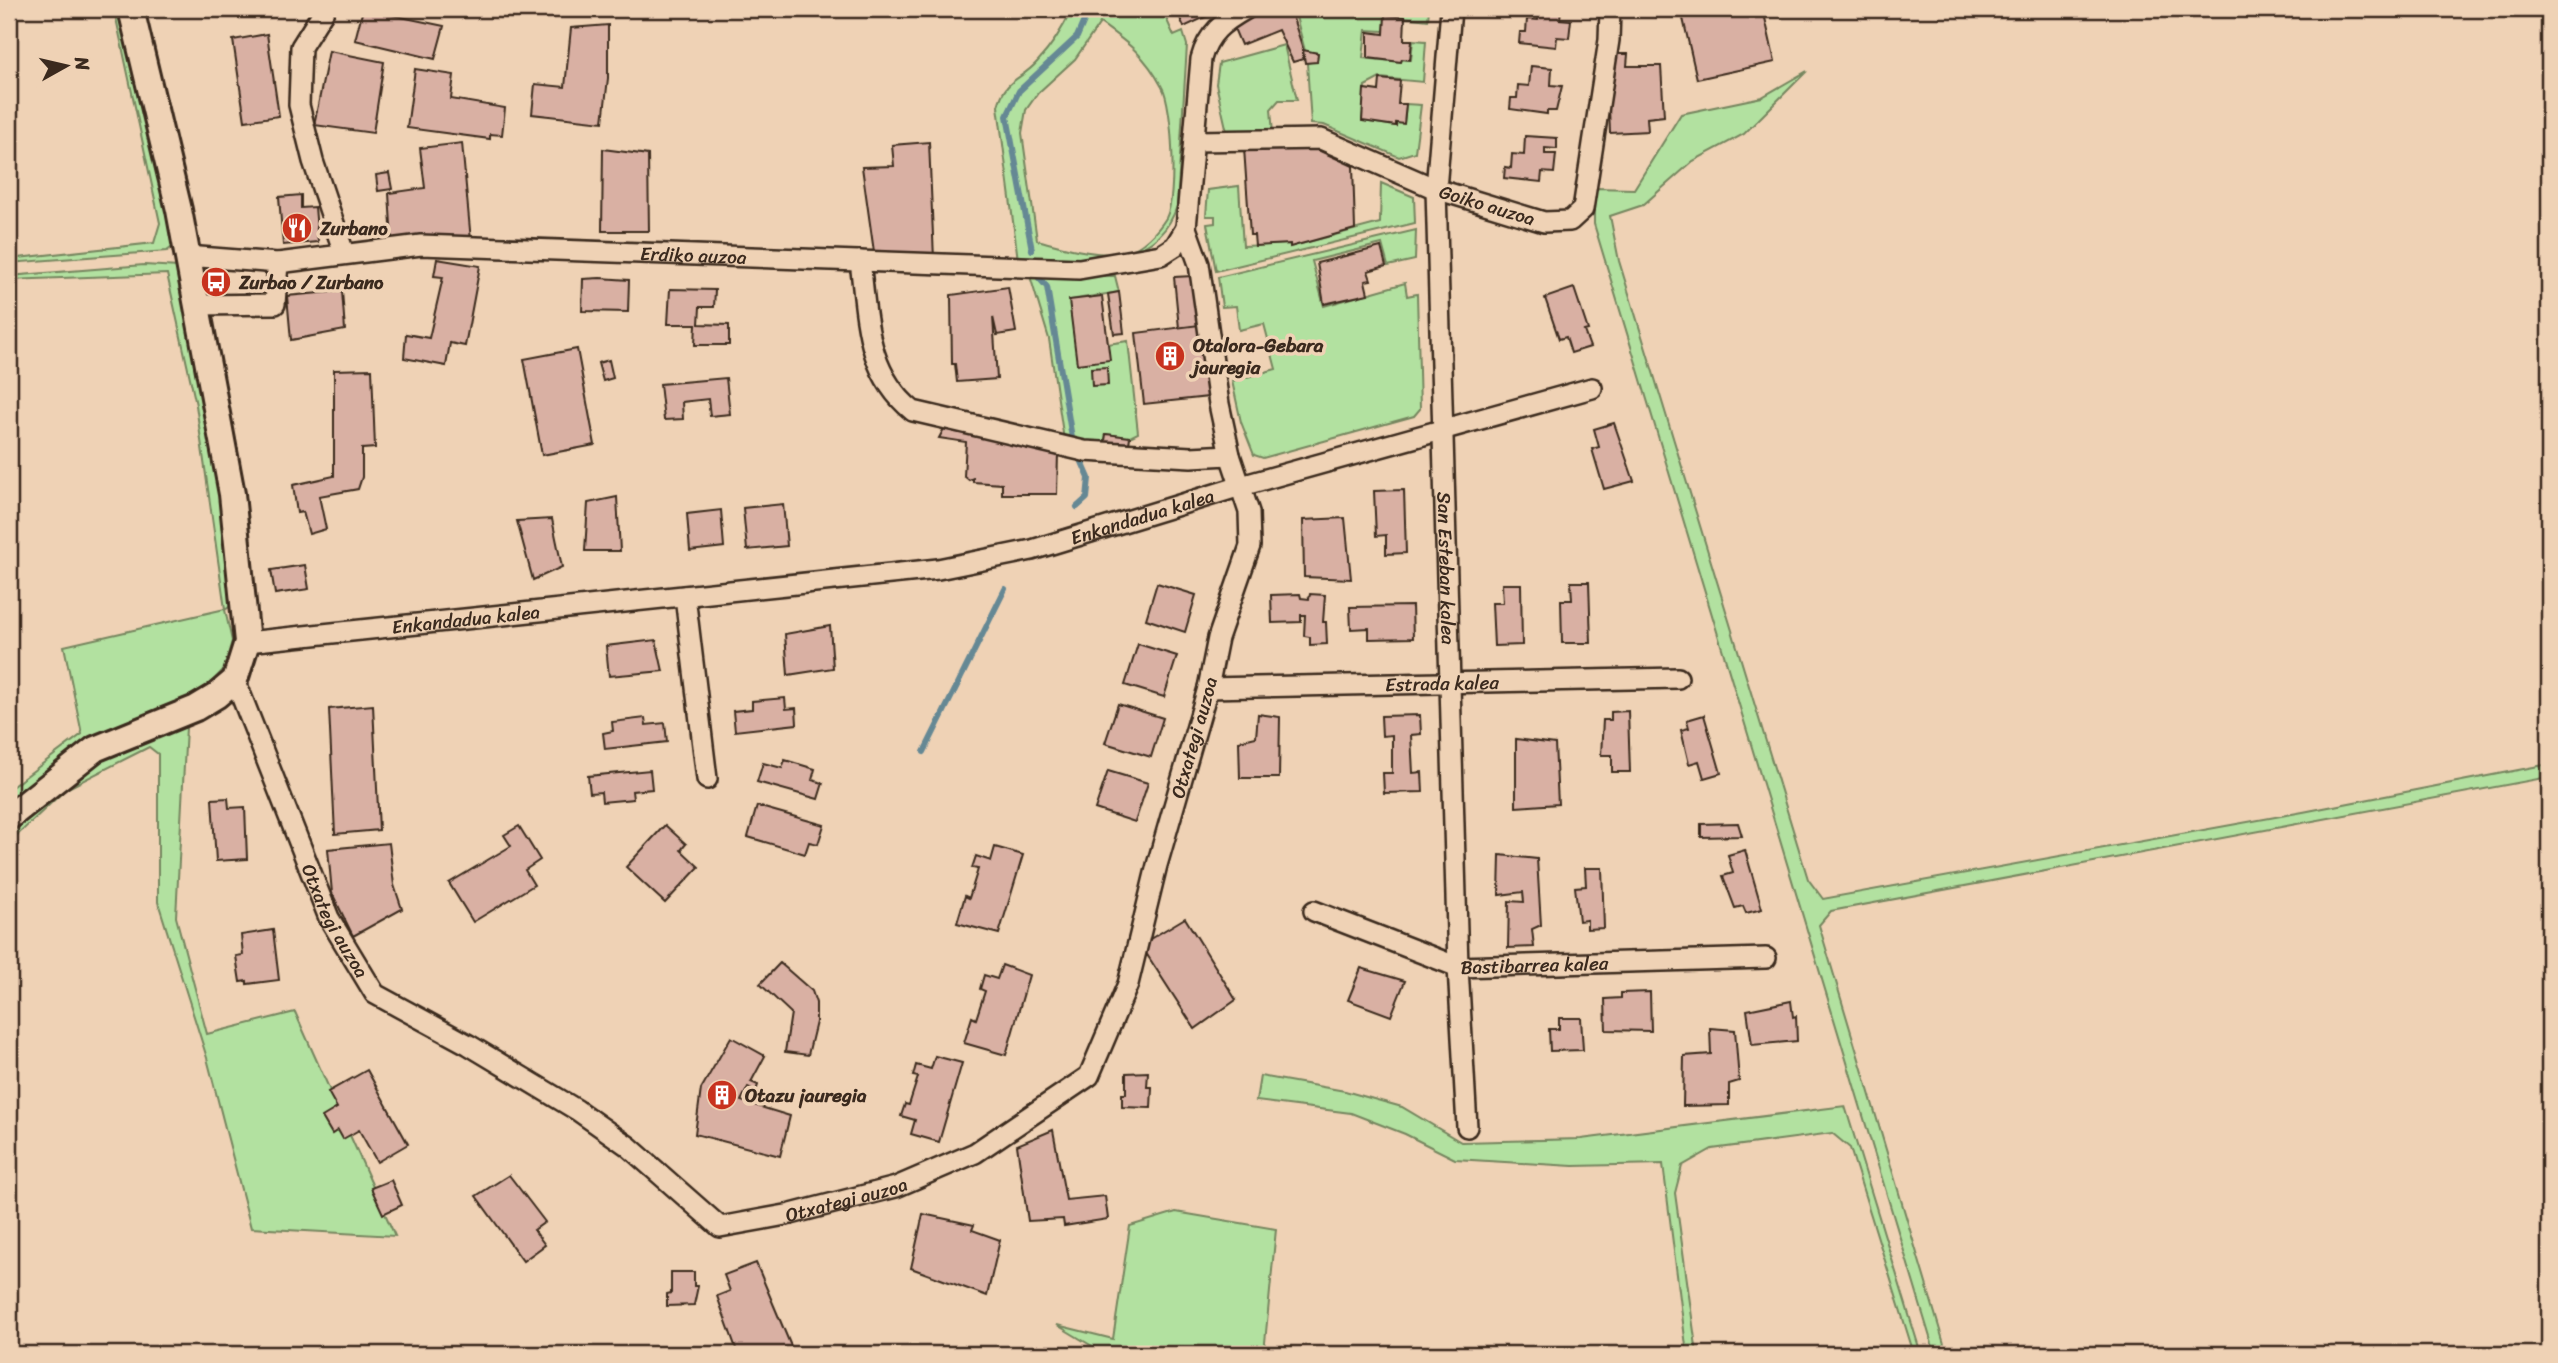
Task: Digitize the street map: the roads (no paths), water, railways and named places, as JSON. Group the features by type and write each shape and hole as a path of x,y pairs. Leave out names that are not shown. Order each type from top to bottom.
{"street":[{"path":"9,817 95,749 196,708 234,680 247,642 232,494 187,256 131,9"},
{"path":"325,9 301,47 299,105 313,161 344,253"},
{"path":"1241,486 1230,455 1219,404 1199,264 1186,228 1205,46 1222,23 1246,9"},
{"name":"San Esteban kalea","path":"1451,9 1436,189 1458,967 1467,1127"},
{"name":"Goiko auzoa","path":"1194,141 1321,139 1436,189 1544,222 1570,221 1583,209 1609,40 1610,9"},
{"name":"Erdiko auzoa","path":"187,256 278,263 421,245 1079,269 1161,255 1175,246 1186,228"},
{"path":"860,261 870,343 879,372 895,396 913,411 1084,452 1191,457 1230,455"},
{"path":"196,305 275,304 278,263"},
{"name":"Enkandadua kalea","path":"247,642 938,569 1032,550 1241,486 1592,388"},
{"name":"Otxategi auzoa","path":"234,680 329,918 375,994 469,1045 577,1110 628,1146 720,1227 791,1214 896,1187 975,1153 1088,1076 1128,984 1157,865 1208,688 1218,638 1250,546 1249,512 1241,486"},
{"path":"685,596 707,779"},
{"name":"Estrada kalea","path":"1208,688 1678,678"},
{"name":"Bastibarrea kalea","path":"1314,911 1458,967 1766,958"}],"waterway":[{"path":"1032,250 1007,116 1019,91 1077,37 1089,9"},
{"path":"1038,277 1047,287 1072,438"},
{"path":"1077,507 1087,498 1089,478 1082,462"},
{"path":"924,752 1005,589"}],"place":[{"name":"Zurbano","path":"297,228"},
{"name":"Zurbao / Zurbano","path":"216,282"},
{"name":"Otalora-Gebara jauregia","path":"1170,356"},
{"name":"Otazu jauregia","path":"722,1095"}]}
